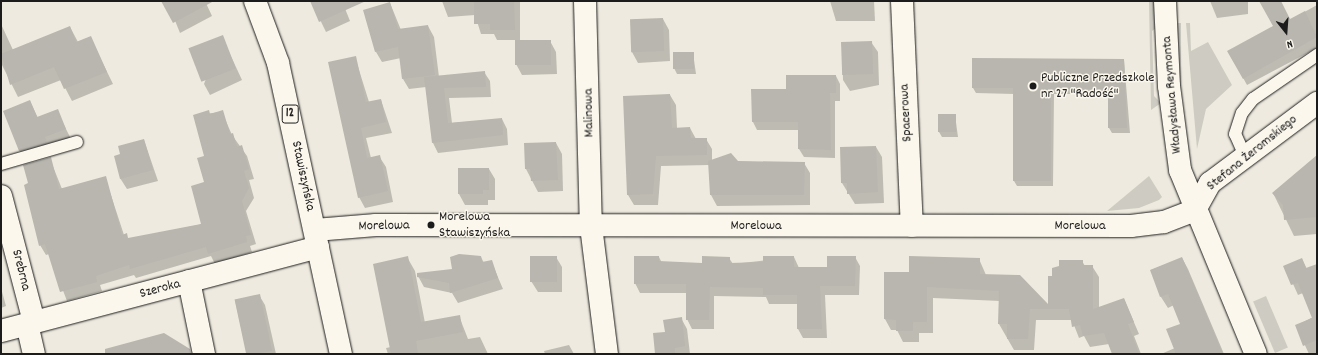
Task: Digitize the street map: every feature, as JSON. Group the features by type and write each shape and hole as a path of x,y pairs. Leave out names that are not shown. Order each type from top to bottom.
{"street":[{"name":"Stawiszyńska","path":"255,1 278,63 341,354"},
{"name":"Malinowa","path":"585,1 591,226 607,354"},
{"name":"Spacerowa","path":"902,1 912,226"},
{"name":"Władysława Reymonta","path":"1166,1 1173,132 1180,170 1195,210 1256,354"},
{"name":"Stefana Żeromskiego","path":"1195,210 1210,183 1317,103"},
{"name":"Srebrna","path":"1,196 31,323 34,354"},
{"name":"Morelowa","path":"316,239 376,225 1131,226 1164,222 1195,210"},
{"name":"Szeroka","path":"1,331 189,281 316,239"},
{"path":"189,281 204,354"}],"lane":[{"path":"1245,156 1235,134 1242,113 1253,99 1317,55"},
{"path":"1,164 78,142"}],"shaded area":[{"path":"1149,1 1159,1 1159,26 1152,31 1154,96 1161,103 1151,110"},
{"path":"1174,23 1181,23 1181,94 1174,94"},
{"path":"1186,23 1190,23 1191,51 1208,42 1232,85 1206,109 1197,149"},
{"path":"1149,176 1162,197 1159,200 1139,208 1107,211"},
{"path":"1266,296 1288,348 1275,353 1253,301"}],"building":[{"path":"161,1 214,1 173,23"},
{"path":"310,1 366,1 319,22"},
{"path":"474,1 514,1 515,30 490,30 490,24 474,24"},
{"path":"1259,1 1281,1 1290,19 1305,11 1317,37 1243,79 1227,51 1273,26"},
{"path":"390,2 398,29 428,25 435,75 402,79 398,47 375,52 363,10"},
{"path":"663,18 664,51 631,52 630,19"},
{"path":"70,26 76,42 91,36 107,72 64,89 54,67 10,85 1,54"},
{"path":"223,35 236,69 201,82 188,48"},
{"path":"515,40 551,40 551,65 515,65"},
{"path":"872,41 873,74 842,75 841,42"},
{"path":"673,52 694,52 694,69 673,69"},
{"path":"356,56 366,102 381,99 386,122 361,128 367,158 380,155 388,191 358,198 328,62"},
{"path":"972,58 1124,59 1127,128 1108,128 1108,89 1051,89 1051,181 1013,181 1013,88 972,88"},
{"path":"485,71 486,87 444,88 448,123 502,118 503,135 432,143 424,77"},
{"path":"786,75 836,75 836,93 830,93 831,150 798,149 798,122 752,122 751,89 786,89"},
{"path":"670,94 672,128 690,127 691,138 707,138 707,155 656,156 653,194 627,195 623,96"},
{"path":"30,100 37,117 58,109 66,129 45,137 47,143 19,151 3,111"},
{"path":"209,110 210,114 223,110 230,134 233,133 237,147 242,145 249,169 244,171 249,188 242,201 251,235 246,236 247,242 208,254 206,247 130,269 129,265 96,276 97,282 60,292 45,244 39,246 24,185 28,183 23,165 51,157 59,189 106,176 122,235 127,233 128,238 201,224 191,186 204,182 197,158 204,156 193,115"},
{"path":"938,114 956,114 956,132 938,132"},
{"path":"144,139 153,170 120,179 114,156 120,154 118,146"},
{"path":"556,142 558,180 531,181 530,169 525,169 524,143"},
{"path":"876,146 878,192 847,194 847,183 841,183 840,147"},
{"path":"731,153 738,161 805,162 804,195 710,195 708,161"},
{"path":"1317,155 1317,217 1284,220 1283,205 1272,193"},
{"path":"458,168 489,168 489,190 483,190 483,194 458,194"},
{"path":"459,254 481,256 482,262 492,260 498,278 450,293 449,283 417,277 417,273 452,269 450,257"},
{"path":"408,256 421,322 460,315 463,332 416,341 418,354 391,354 373,264"},
{"path":"530,256 557,256 557,282 530,282"},
{"path":"634,256 659,256 659,261 702,263 702,256 730,257 730,263 763,262 763,256 794,256 794,267 827,267 827,256 856,256 855,286 820,286 822,329 797,329 797,295 763,295 763,288 710,287 709,320 686,320 686,284 634,284"},
{"path":"909,256 980,258 980,274 1020,275 1048,304 1048,276 1052,276 1052,268 1059,266 1059,260 1083,260 1083,265 1093,265 1093,309 1124,298 1134,322 1128,324 1139,354 1112,354 1104,333 1083,336 1080,325 1072,327 1069,309 1030,309 1028,339 1007,339 1007,324 998,324 999,291 927,287 927,322 913,322 913,331 896,331 896,320 884,319 884,272 909,272"},
{"path":"1182,257 1223,354 1176,354 1166,329 1180,324 1168,294 1160,297 1150,270"},
{"path":"1302,258 1306,268 1317,264 1317,340 1303,346 1295,325 1312,318 1298,283 1291,285 1283,266"},
{"path":"260,294 272,351 257,354 246,354 235,299"},
{"path":"682,317 685,346 675,348 675,354 655,354 653,333 665,332 663,320"},
{"path":"164,333 190,349 191,354 105,354 105,349"}],"place":[{"name":"Publiczne Przedszkole nr 27 \"Radość\"","path":"1033,86"},
{"name":"Morelowa Stawiszyńska","path":"431,225"}]}
